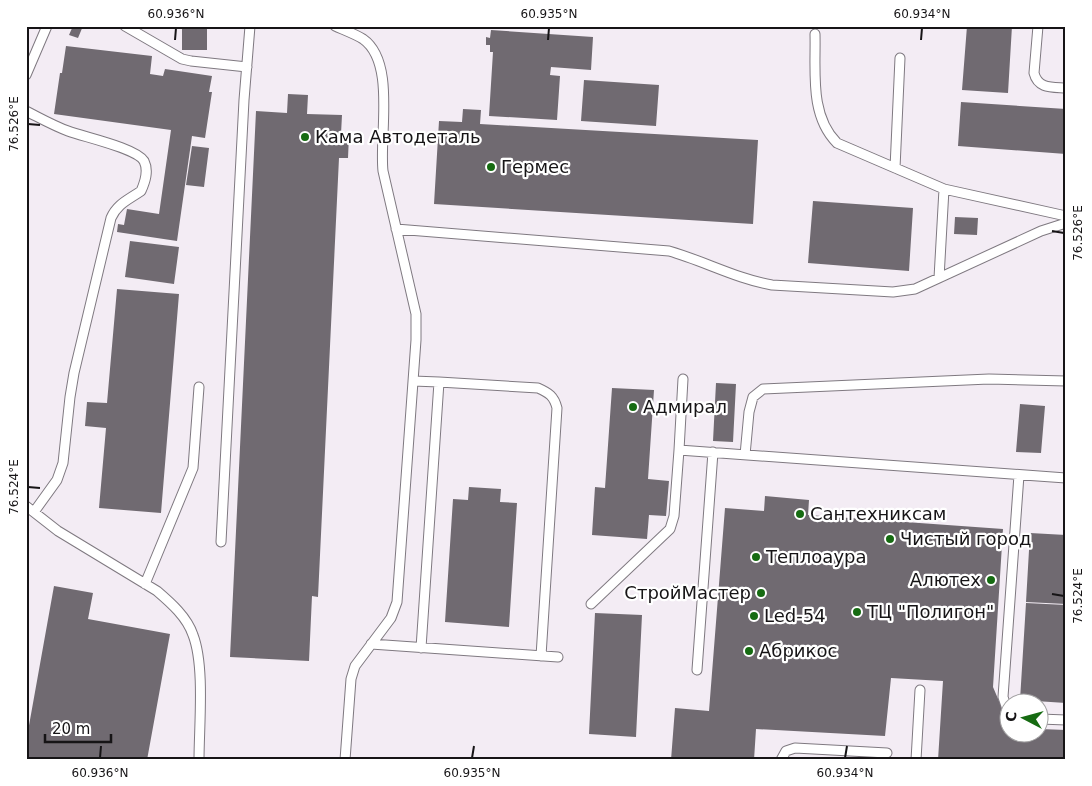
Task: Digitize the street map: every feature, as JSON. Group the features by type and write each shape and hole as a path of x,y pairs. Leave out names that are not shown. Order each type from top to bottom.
{"lane":[{"path":"26,75 47,26"},
{"path":"125,26 182,59 247,67"},
{"path":"221,542 250,26"},
{"path":"335,26 364,40 376,55 382,73 384,92 382,155 396,229 416,314 397,602 391,618 355,666 351,679 345,760"},
{"path":"1038,26 1034,73 1036,80 1040,84 1047,86 1066,88"},
{"path":"815,34 817,104 820,118 829,135 837,143 944,189 1066,216"},
{"path":"895,168 900,58"},
{"path":"26,111 68,131 139,156 144,162 147,171 140,191 119,205 111,218 74,373 63,463 57,480 30,509 58,532 157,591 174,606 186,622 193,636 199,677 198,760"},
{"path":"939,278 944,189"},
{"path":"396,229 669,251 692,257 757,282 772,285 893,292 915,289 1041,231 1066,223"},
{"path":"590,604 670,529 674,516 683,379"},
{"path":"745,454 749,412 753,397 763,389 989,379 1066,381"},
{"path":"413,381 538,388 554,398 558,408 541,656"},
{"path":"422,648 439,382"},
{"path":"146,584 193,468 198,387"},
{"path":"679,450 1066,478"},
{"path":"697,670 713,452"},
{"path":"1003,694 1019,474"},
{"path":"372,644 558,657"},
{"path":"916,760 920,690"},
{"path":"1050,719 1066,720"},
{"path":"780,760 786,751 795,748 887,753"}],"building":[{"path":"73,26 83,26 78,38 69,35"},
{"path":"182,26 207,26 207,50 182,50"},
{"path":"967,26 1012,26 1008,93 962,90"},
{"path":"491,30 593,37 591,70 551,67 550,75 560,76 557,120 489,116 493,52 490,52 490,45 486,45 486,37 490,38"},
{"path":"66,46 152,56 150,74 163,76 165,69 212,76 209,92 212,92 205,138 192,136 177,241 117,232 118,224 124,225 127,209 159,214 171,130 54,114"},
{"path":"584,80 659,85 656,126 581,121"},
{"path":"288,94 308,95 307,114 342,115 341,134 349,135 348,158 339,158 318,597 312,596 309,661 230,657 256,111 287,113"},
{"path":"961,102 1066,109 1066,154 958,146"},
{"path":"463,109 481,110 480,124 758,140 753,224 434,204 439,121 462,122"},
{"path":"192,146 209,148 204,187 186,185"},
{"path":"813,201 913,208 909,271 808,263"},
{"path":"955,217 978,218 977,235 954,234"},
{"path":"130,241 179,247 174,284 125,277"},
{"path":"117,289 179,294 161,513 99,508 106,428 85,426 87,402 107,403"},
{"path":"716,383 736,384 733,442 713,441"},
{"path":"612,388 654,390 648,479 669,481 666,516 649,515 647,539 592,535 595,487 605,488"},
{"path":"1020,404 1045,406 1041,453 1016,452"},
{"path":"469,487 501,489 500,502 517,503 509,627 445,622 453,499 468,500"},
{"name":"ТЦ \"Полигон\"","path":"765,496 809,500 808,515 1003,529 993,687 1000,703 1000,744 1050,744 1050,729 1066,730 1066,760 938,760 943,681 891,678 885,736 756,729 754,760 671,760 675,708 709,711 725,508 764,511"},
{"path":"1030,533 1066,535 1066,604 1026,602"},
{"path":"54,586 93,593 88,619 170,634 147,760 26,760 26,731 28,731"},
{"path":"1026,603 1066,605 1066,703 1050,702 1050,694 1020,694"},
{"path":"595,613 642,615 636,737 589,734"}],"place":[{"name":"Кама Автодеталь","path":"305,137"},
{"name":"Гермес","path":"491,167"},
{"name":"Адмирал","path":"633,407"},
{"name":"Сантехниксам","path":"800,514"},
{"name":"Чистый город","path":"890,539"},
{"name":"Теплоаура","path":"756,557"},
{"name":"Алютех","path":"991,580"},
{"name":"СтройМастер","path":"761,593"},
{"name":"ТЦ \"Полигон\"","path":"857,612"},
{"name":"Led-54","path":"754,616"},
{"name":"Абрикос","path":"749,651"}]}
